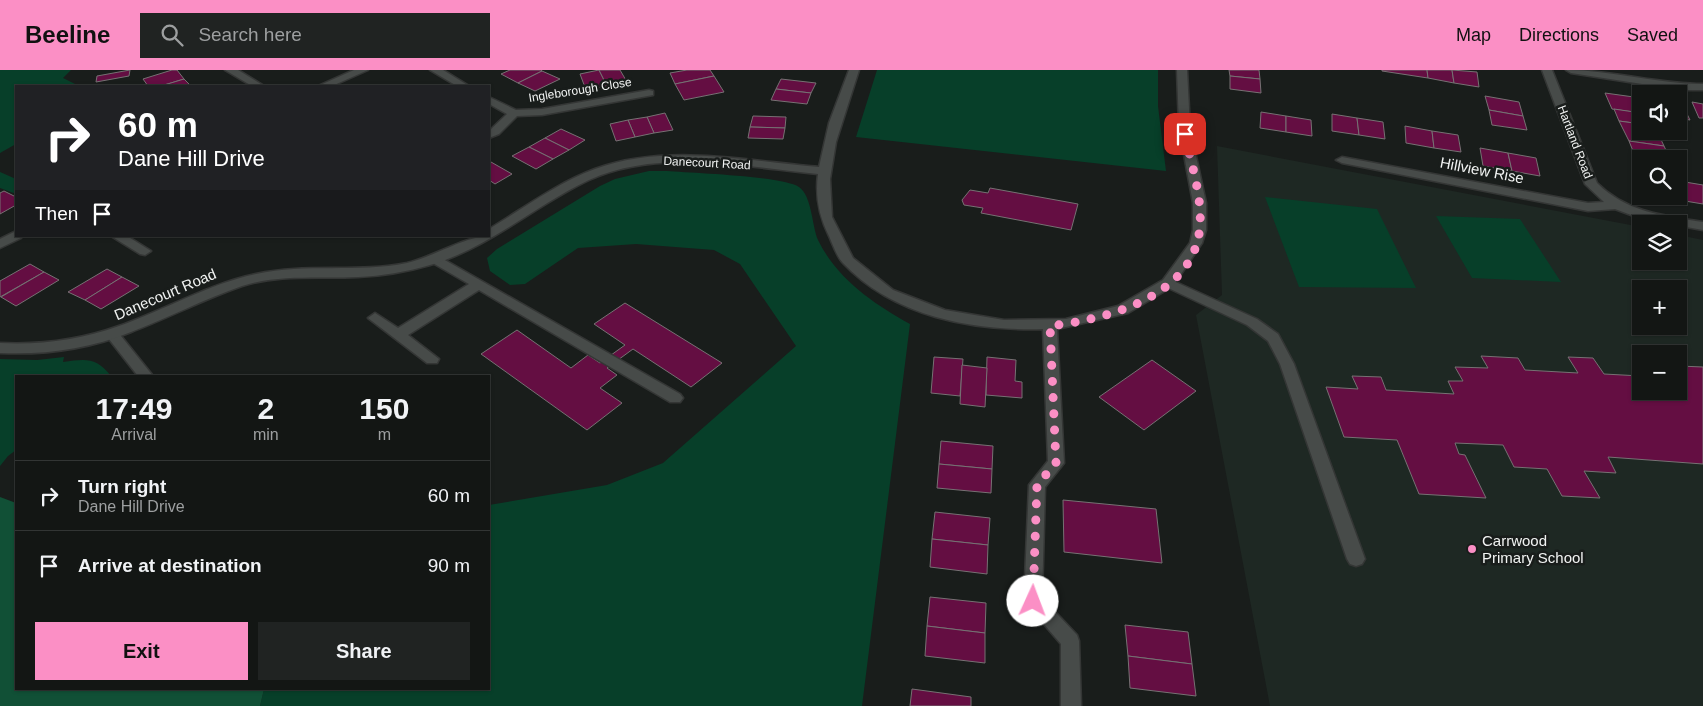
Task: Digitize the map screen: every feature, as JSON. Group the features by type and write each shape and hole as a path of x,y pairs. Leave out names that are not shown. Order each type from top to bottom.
{"street":[{"path":"230,70 257,85"},
{"path":"326,85 363,70"},
{"path":"435,70 462,85"},
{"path":"854,70 832,132 823,171 826,216 830,231 838,246 849,260 880,286 900,298 947,316 1001,326 1050,326 1089,320 1117,312 1154,296 1169,283 1190,256 1200,227 1200,212 1185,134 1182,70"},
{"name":"Hartland Road","path":"1547,70 1591,184 1597,191 1617,205 1645,216 1703,226"},
{"path":"1571,70 1681,87 1703,87"},
{"name":"Ingleborough Close","path":"490,101 514,113 542,112 650,93"},
{"name":"Ingleborough Close","path":"490,135 496,132 514,113"},
{"name":"Danecourt Road","path":"490,233 581,179 625,164 672,159 823,171"},
{"name":"Hillview Rise","path":"1342,160 1588,206 1617,205"},
{"path":"0,244 15,236"},
{"path":"118,237 146,251"},
{"name":"Danecourt Road","path":"0,348 50,348 112,334 142,323 199,296 259,278 288,273 381,272 405,268 436,260 484,237"},
{"path":"436,260 675,398"},
{"path":"1169,283 1245,318 1273,338 1287,364 1356,559"},
{"path":"398,335 478,284"},
{"path":"375,318 432,359"},
{"path":"1050,326 1056,463 1037,485 1033,601 1070,641 1071,706"},
{"path":"112,334 145,375"}],"shaded area":[{"name":"Carrwood Primary School","path":"1217,146 1632,225 1632,270 1687,270 1687,237 1703,240 1703,706 1270,706 1196,315 1222,295"}],"green space":[{"path":"0,70 71,70 63,78 77,85 15,85 15,145 0,153"},
{"path":"877,70 1158,70 1158,106 1166,171 856,137"},
{"path":"649,171 667,171 775,180 799,187 807,197 818,240 835,267 870,299 910,324 862,706 260,706 264,690 490,690 490,505 607,485 663,463 796,346 740,264 714,250 636,244 578,248 525,284 510,285 490,271 487,258 497,249 600,186 615,179"},
{"path":"0,172 15,179 15,194 0,188"},
{"path":"1265,197 1377,209 1416,288 1299,287"},
{"path":"1436,216 1520,219 1561,282 1472,278"},
{"path":"64,357 63,362 84,360 95,362 110,375 15,375 15,451 0,466 0,359 37,360"},
{"path":"0,497 15,503 15,690 264,690 260,706 0,706"}],"building":[{"path":"130,70 129,76 96,82 97,76"},
{"path":"177,70 184,79 164,85 147,85 143,79"},
{"path":"510,70 542,71 518,83 501,74"},
{"path":"599,70 607,86 586,90 580,74"},
{"path":"599,70 620,70 627,82 607,86"},
{"path":"687,70 710,70 714,76 675,84 670,73"},
{"path":"1229,70 1259,70 1260,79 1230,76"},
{"path":"1382,70 1427,70 1428,78 1382,71"},
{"path":"1427,70 1452,70 1454,83 1428,78"},
{"path":"1452,70 1477,72 1479,87 1454,83"},
{"path":"542,71 560,79 535,91 518,83"},
{"path":"714,76 724,92 684,100 675,84"},
{"path":"1230,76 1260,79 1261,93 1230,89"},
{"path":"184,79 190,85 164,85"},
{"path":"781,79 816,83 811,93 776,89"},
{"path":"776,89 811,93 807,104 771,100"},
{"path":"1605,93 1632,97 1632,112 1612,109"},
{"path":"1485,96 1519,102 1523,116 1489,110"},
{"path":"1692,102 1703,104 1703,118 1699,118"},
{"path":"1614,109 1632,112 1632,123 1619,121"},
{"path":"1489,110 1523,116 1527,130 1492,125"},
{"path":"1261,112 1286,116 1286,132 1260,128"},
{"path":"665,113 673,130 654,133 647,117"},
{"path":"1332,114 1357,118 1359,135 1332,131"},
{"path":"753,116 786,117 785,128 750,127"},
{"path":"1286,116 1311,120 1312,136 1286,132"},
{"path":"647,117 654,133 635,137 628,120"},
{"path":"1357,118 1383,122 1385,139 1359,135"},
{"path":"628,120 635,137 616,141 610,124"},
{"path":"1619,121 1632,123 1632,140 1661,140 1664,146 1629,141"},
{"path":"1405,126 1432,131 1434,148 1406,143"},
{"path":"750,127 785,128 783,139 748,138"},
{"path":"561,129 585,140 569,150 545,138"},
{"path":"1432,131 1458,135 1461,152 1434,148"},
{"path":"545,138 569,150 553,159 529,147"},
{"path":"1629,141 1664,146 1666,150 1633,150"},
{"path":"529,147 553,159 536,169 512,156"},
{"path":"1480,148 1508,153 1512,171 1483,166"},
{"path":"1508,153 1536,158 1540,176 1512,171"},
{"path":"490,162 512,174 495,184 490,181"},
{"path":"1687,182 1703,185 1703,204 1687,201"},
{"path":"990,188 1078,204 1071,230 981,213 983,208 964,205 962,200 970,190 988,193"},
{"path":"4,191 15,196 15,206 0,214 0,193"},
{"path":"30,264 44,272 0,297 0,281"},
{"path":"107,269 122,277 85,300 68,292"},
{"path":"44,272 59,280 16,306 1,297"},
{"path":"122,277 139,286 101,309 85,300"},
{"path":"625,303 722,363 691,387 633,349 607,368 617,375 600,388 622,403 587,430 481,354 517,330 571,368 588,355 600,363 625,345 594,324"},
{"path":"1481,356 1518,358 1525,370 1578,373 1568,357 1593,358 1604,374 1632,376 1632,400 1687,400 1687,366 1703,367 1703,464 1608,457 1616,473 1584,471 1600,498 1562,496 1547,469 1514,467 1503,445 1455,443 1459,454 1465,455 1486,498 1419,494 1397,440 1344,437 1326,387 1358,389 1352,376 1381,377 1386,390 1454,394 1448,381 1463,381 1455,367 1488,368"},
{"path":"934,357 963,359 960,396 931,393"},
{"path":"987,357 1016,360 1015,381 1022,382 1022,398 986,395"},
{"path":"1152,360 1196,391 1144,430 1099,397"},
{"path":"962,365 987,368 985,407 960,404"},
{"path":"941,441 993,446 992,469 939,464"},
{"path":"939,464 992,469 991,493 937,488"},
{"path":"1063,500 1156,509 1162,563 1064,552"},
{"path":"935,512 990,518 988,545 932,539"},
{"path":"932,539 988,545 987,574 930,567"},
{"path":"930,597 986,603 985,633 927,626"},
{"path":"1125,625 1188,632 1192,664 1128,656"},
{"path":"927,626 985,633 985,663 925,656"},
{"path":"1128,656 1192,664 1196,696 1130,688"},
{"path":"912,689 971,697 971,706 910,706"}],"place":[{"name":"Carrwood Primary School","path":"1472,549"}],"route":[{"path":"1033,601 1037,485 1056,463 1050,326 1096,319 1136,305 1154,296 1181,270 1197,242 1200,227 1200,212 1185,134"}]}
